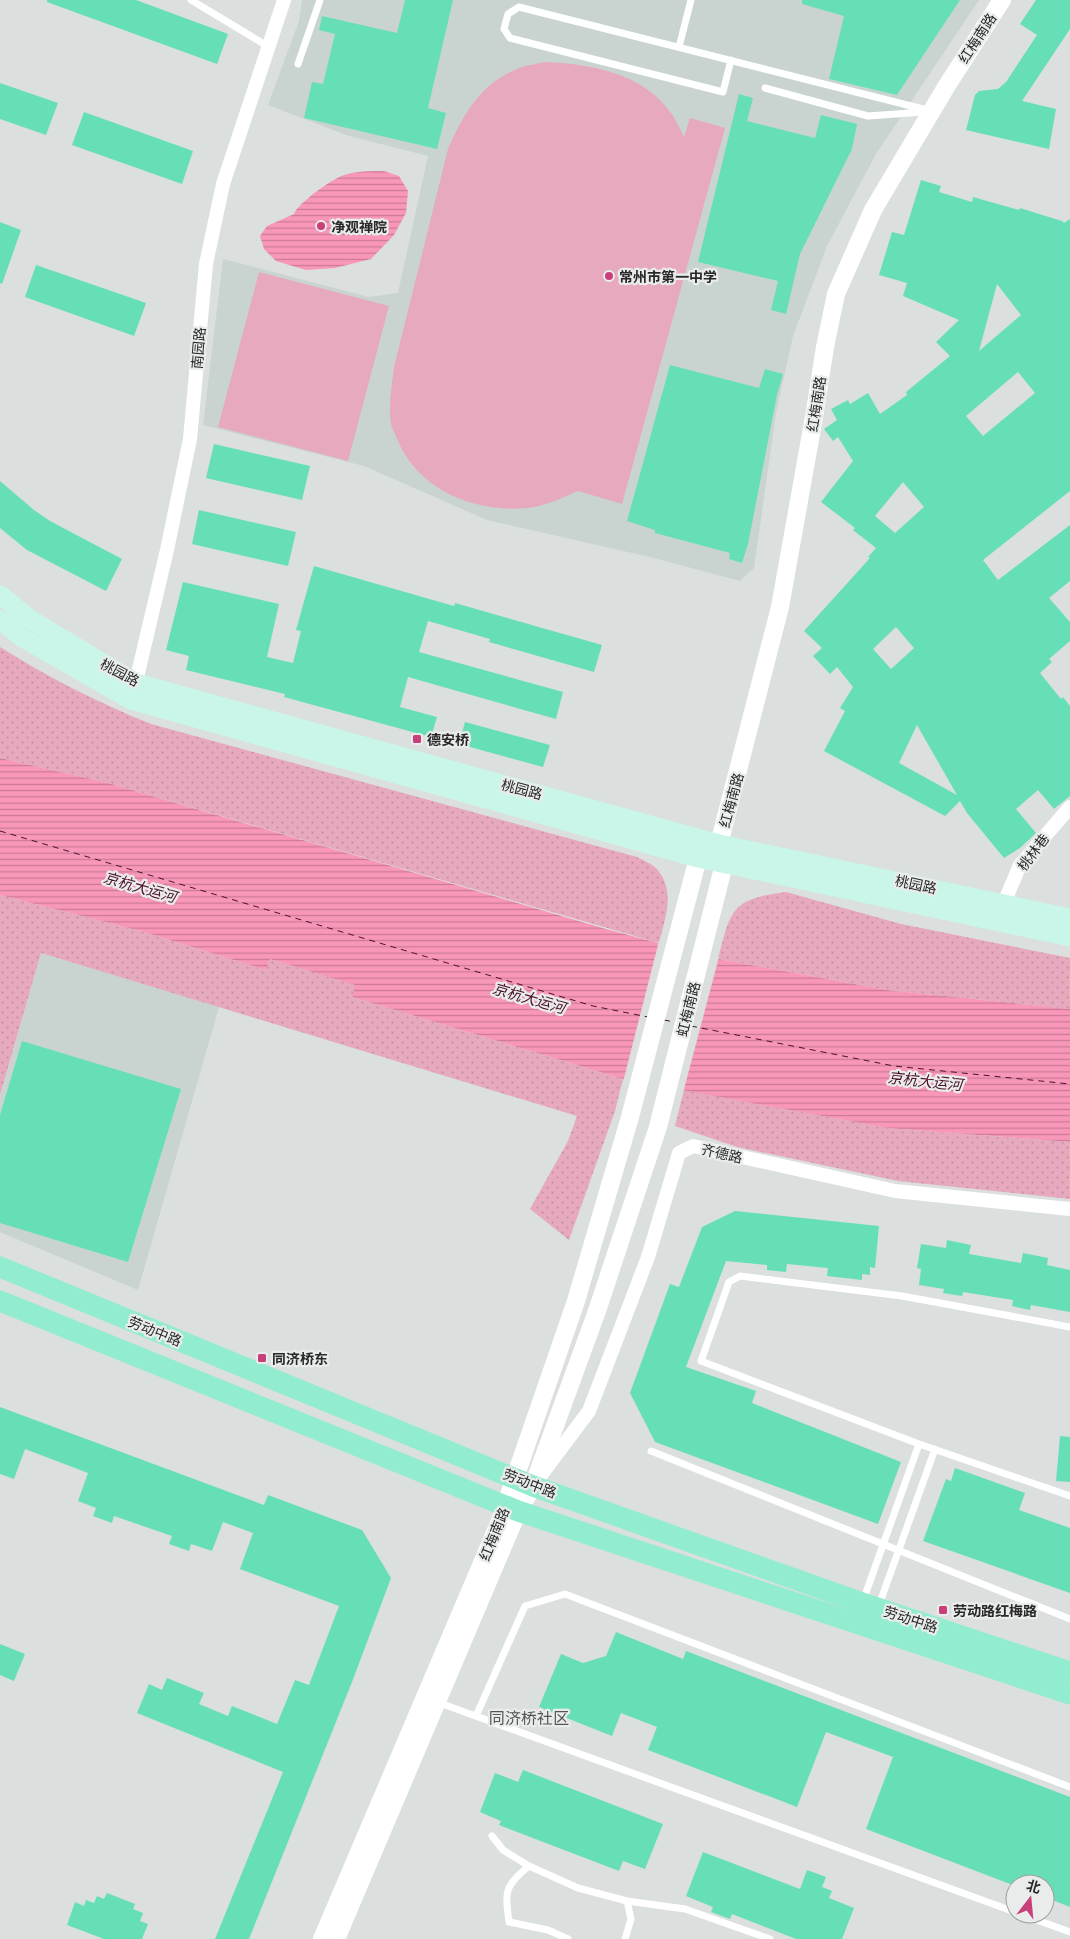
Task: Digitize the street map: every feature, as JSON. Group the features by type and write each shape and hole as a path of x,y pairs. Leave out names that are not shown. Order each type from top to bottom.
{"main road":[{"name":"桃园路","path":"0,596 133,692 720,844 1070,918"},
{"name":"桃园路","path":"1,622 21,637 133,692 698,858 1070,936"},
{"name":"劳动中路","path":"0,1268 524,1482 870,1605 1070,1672"},
{"name":"劳动中路","path":"0,1301 512,1509 1070,1694"}],"street":[{"name":"南园路","path":"133,692 167,550 190,439 206,264 223,184 284,0"},
{"name":"红梅南路","path":"718,891 724,864 720,844 780,607 836,294 873,210 932,111 1002,0"},
{"name":"桃林巷","path":"1004,903 1020,865 1070,807"},
{"name":"红梅南路","path":"698,858 720,844"},
{"name":"虹梅南路","path":"630,1117 698,858"},
{"name":"虹梅南路","path":"658,1127 718,891"},
{"name":"红梅南路","path":"524,1482 630,1117"},
{"name":"红梅南路","path":"322,1939 524,1482 597,1311 658,1127"},
{"name":"齐德路","path":"524,1482 589,1411 648,1258 679,1153 693,1146 895,1191 1070,1209"},
{"name":"红梅南路","path":"336,1939 437,1702 512,1509"}],"lane":[{"path":"191,0 269,47"},
{"path":"298,64 320,0"},
{"path":"679,47 691,0"},
{"path":"731,60 723,92 510,38 504,29 508,14 520,4 679,47 731,60 932,111"},
{"path":"765,88 868,116 932,111"},
{"path":"1070,1327 892,1295 740,1276 729,1282 701,1361 919,1444 1070,1496"},
{"path":"870,1605 883,1544 919,1444"},
{"path":"870,1605 899,1550 935,1449"},
{"path":"651,1451 1070,1619"},
{"path":"476,1716 525,1606 565,1594 1070,1787"},
{"path":"437,1702 1005,1908"},
{"path":"492,1836 503,1850 528,1866 578,1888 627,1901 685,1909 770,1939"},
{"path":"528,1866 515,1878 505,1896 510,1922 548,1930 568,1939"},
{"path":"625,1939 631,1919 627,1901"},
{"path":"1048,1924 1070,1932"}],"shaded area":[{"name":"常州市第一中学","path":"302,0 979,0 876,154 827,246 793,336 776,413 754,568 740,581 654,558 487,520 364,466 203,425 223,259 369,297 398,293 428,156 346,135 268,105 299,21"},
{"path":"546,62 598,68 615,73 646,88 659,99 673,116 684,137 690,118 725,128 622,504 578,491 547,504 534,507 508,509 489,507 451,495 420,473 407,458 393,430 390,417 394,367 448,149 460,123 475,101 494,82 519,68"},
{"path":"259,272 389,306 348,461 218,427"},
{"path":"0,647 74,689 151,724 637,857 657,869 666,887 668,896 666,915 659,943 108,783 0,758"},
{"path":"786,892 901,924 1070,958 1070,1009 887,990 718,959 726,928 736,909 754,898"},
{"path":"0,895 144,932 266,970 270,959 356,985 352,997 623,1079 615,1111 569,1240 530,1209 568,1141 577,1116 41,953 0,1095"},
{"path":"41,953 219,1007 138,1290 0,1232 0,1096"},
{"path":"684,1090 887,1128 1070,1142 1070,1199 898,1181 737,1147 675,1126"}],"water":[{"path":"384,171 399,176 408,191 406,213 394,235 371,259 335,268 306,270 276,261 264,249 260,236 267,226 294,214 308,198 324,186 339,177 349,174"},
{"name":"京杭大运河","path":"0,758 108,783 606,929 718,959 887,990 1070,1009 1070,1142 887,1128 623,1079 352,997 355,985 270,959 266,970 144,932 0,895"}],"pier":[{"path":"659,941 719,957 683,1093 623,1082"}],"building":[{"path":"47,0 136,0 228,34 217,64 47,2"},
{"path":"405,0 453,0 428,108 446,113 437,149 304,118 312,82 323,84 335,34 319,30 322,16 397,33"},
{"path":"802,0 960,0 897,95 829,79 844,16 802,4"},
{"path":"1036,0 1070,0 1070,29 1022,101 1056,109 1049,149 966,130 975,95 979,91 998,89 1006,82 1037,35 1020,24"},
{"path":"0,83 58,103 46,135 0,119"},
{"path":"739,94 753,98 747,121 815,138 821,115 857,124 852,149 800,254 786,314 771,310 778,281 698,262"},
{"path":"84,112 193,151 182,184 72,145"},
{"path":"921,180 941,186 939,192 972,202 973,197 1019,210 1020,208 1064,223 1070,219 1070,491 983,560 998,580 1070,525 1070,581 1049,598 1070,622 1070,641 1049,659 1052,662 1040,673 1061,699 1063,697 1070,706 1070,796 1054,809 1038,790 1016,809 1036,833 1020,848 1004,858 967,813 960,801 945,816 824,751 845,711 840,708 853,687 837,667 830,674 813,656 822,648 804,631 870,558 868,557 876,548 853,530 855,528 821,502 853,461 838,437 833,441 824,429 837,420 831,409 848,400 850,404 868,393 880,414 907,395 906,392 950,356 936,342 959,320 903,296 907,283 879,275 892,232 904,235","holes":["997,284 1021,315 979,351","1018,372 1035,393 983,436 966,416","903,482 924,507 895,533 875,516","896,627 914,648 891,669 873,649","917,725 957,795 899,763"]},
{"path":"0,222 21,230 2,284 0,283"},
{"path":"36,265 146,303 134,336 25,297"},
{"path":"670,365 759,388 765,369 783,374 777,395 748,544 742,563 729,559 730,553 655,533 655,530 627,521"},
{"path":"214,444 310,466 302,500 206,478"},
{"path":"0,481 50,521 122,559 106,591 27,550 0,528"},
{"path":"199,510 296,532 288,566 192,544"},
{"path":"314,566 454,606 455,603 602,645 594,672 489,642 490,639 428,621 419,652 563,692 556,719 408,677 400,707 437,717 431,737 284,697 285,694 186,670 189,656 166,650 183,582 279,604 267,657 293,663 301,631 296,630"},
{"path":"465,722 550,745 543,767 459,744"},
{"path":"22,1041 181,1089 128,1262 0,1223 0,1115"},
{"path":"735,1211 879,1226 875,1268 870,1267 870,1275 862,1274 862,1280 827,1276 828,1268 787,1264 786,1272 767,1270 767,1265 726,1261 686,1367 756,1391 752,1403 901,1462 878,1524 655,1442 630,1393 670,1284 679,1287 702,1227"},
{"path":"947,1240 971,1245 969,1254 1021,1263 1023,1253 1048,1258 1047,1265 1070,1270 1070,1312 1031,1305 1030,1310 1012,1306 1013,1300 963,1292 962,1296 943,1293 944,1289 919,1285 921,1269 917,1268 921,1244 946,1248"},
{"path":"0,1407 264,1505 268,1495 362,1530 391,1578 352,1682 249,1939 215,1939 283,1772 137,1713 149,1684 162,1690 167,1678 204,1693 199,1704 228,1716 232,1706 277,1724 295,1680 309,1685 339,1606 240,1569 253,1533 223,1522 212,1551 191,1544 189,1551 169,1544 172,1536 114,1516 112,1523 93,1516 96,1508 78,1501 88,1473 25,1449 14,1479 0,1474"},
{"path":"1060,1436 1070,1437 1070,1482 1056,1481"},
{"path":"955,1468 1025,1493 1019,1510 1070,1528 1070,1593 923,1541 946,1479 951,1481"},
{"path":"616,1632 683,1659 686,1651 1070,1797 1070,1907 1055,1901 1055,1874 1005,1874 1005,1882 866,1829 893,1757 826,1732 797,1807 648,1750 657,1727 621,1713 612,1736 539,1707 561,1654 583,1663 606,1656"},
{"path":"0,1644 25,1654 14,1681 0,1675"},
{"path":"523,1770 663,1824 645,1869 623,1861 619,1871 499,1825 501,1821 480,1812 495,1773 518,1782"},
{"path":"703,1852 800,1889 807,1870 826,1877 822,1887 832,1891 829,1898 854,1908 842,1939 796,1939 732,1914 730,1919 711,1912 713,1907 686,1896"},
{"path":"107,1893 135,1904 133,1909 143,1913 140,1921 148,1924 142,1939 104,1939 67,1925 75,1902 84,1906 86,1900 94,1903 97,1896 104,1899"}],"ferry route":[{"path":"0,831 593,1006 648,1017"},
{"path":"664,1020 674,1022"},
{"path":"691,1026 894,1066 1070,1084"}],"place":[{"name":"净观禅院","path":"321,226"},
{"name":"常州市第一中学","path":"609,276"},
{"name":"德安桥","path":"417,739"},
{"name":"同济桥东","path":"262,1358"},
{"name":"劳动路红梅路","path":"943,1610"}],"district":[{"name":"同济桥社区","path":"529,1718"}]}
